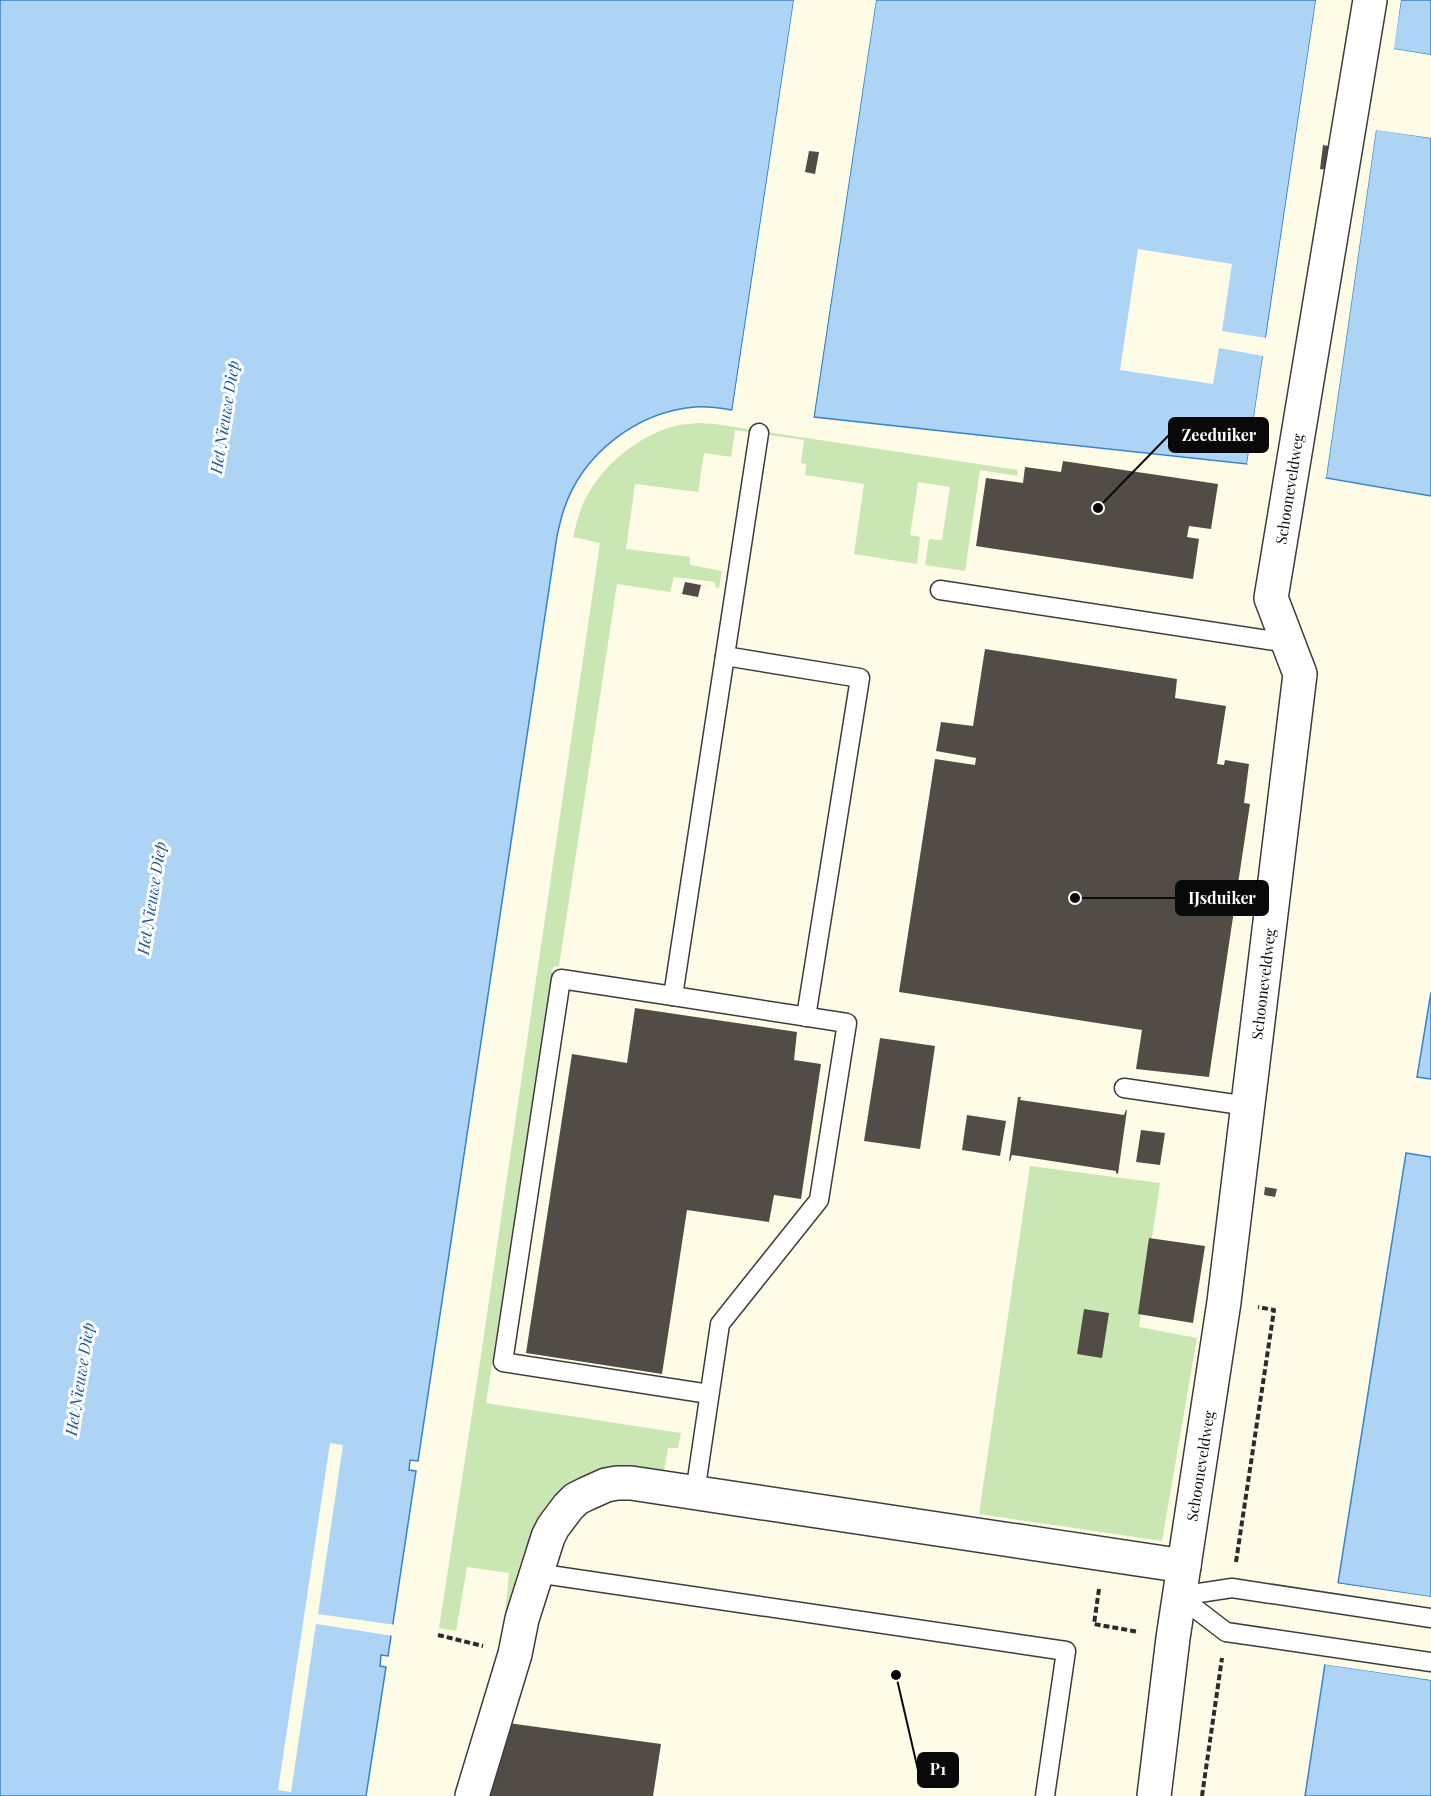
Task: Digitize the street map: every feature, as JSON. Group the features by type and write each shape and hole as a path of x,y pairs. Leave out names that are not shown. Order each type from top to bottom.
{"street":[{"name":"Schooneveldweg","path":"1154,1796 1173,1638 1224,1302 1300,674 1271,598 1370,0"},
{"path":"472,1796 515,1654 522,1619 548,1537 560,1516 576,1499 606,1485 631,1483 1105,1554 1182,1581"}],"lane":[{"path":"673,996 759,434"},
{"path":"940,590 1288,643"},
{"path":"725,656 860,678 806,1017"},
{"path":"694,1492 720,1324 819,1200 847,1023 561,979 503,1362 709,1394"},
{"path":"1124,1088 1248,1106"},
{"path":"536,1573 1066,1651 1045,1796"},
{"path":"1182,1581 1431,1618"},
{"path":"1182,1581 1226,1632 1431,1662"}],"path":[{"path":"1224,1302 1274,1310 1232,1588"},
{"path":"1105,1554 1094,1624 1173,1638"},
{"path":"1202,1796 1226,1632"},
{"path":"438,1635 515,1654"}],"green space":[{"path":"698,423 1018,470 1017,476 980,470 965,571 925,565 929,539 942,540 950,487 918,482 910,535 920,537 917,564 854,554 864,484 805,475 806,464 801,463 804,440 735,430 731,457 704,453 698,492 635,484 626,549 690,557 690,565 722,571 719,588 715,587 715,582 674,577 670,592 617,584 559,966 553,967 486,1403 681,1433 678,1448 668,1448 664,1471 628,1465 605,1468 587,1474 568,1485 553,1499 531,1534 505,1616 509,1573 467,1567 456,1631 439,1628 600,543 573,537 589,492 608,467 620,456 660,431 678,425"},
{"path":"1030,1166 1160,1183 1139,1327 1197,1338 1162,1541 979,1514"}],"water":[{"name":"Het Nieuwe Diep","path":"0,0 794,0 732,410 700,407 673,411 653,417 615,439 584,470 564,509 559,526 418,1461 410,1460 409,1470 416,1471 388,1656 381,1655 380,1666 386,1667 366,1796 0,1796"},
{"path":"876,0 1316,0 1247,464 814,417"},
{"path":"1401,0 1431,0 1431,55 1393,49"},
{"path":"1376,129 1431,138 1431,496 1326,478"},
{"path":"1431,992 1431,1079 1417,1077"},
{"path":"1406,1153 1431,1157 1431,1597 1338,1583"},
{"path":"1325,1664 1431,1680 1431,1796 1305,1796"}],"pier":[{"path":"794,0 797,0 735,410 732,413"},
{"path":"873,0 876,0 813,420 811,416"},
{"path":"1316,0 1319,0 1250,465 1247,464 1263,356 1219,348 1213,384 1120,370 1138,249 1232,264 1222,331 1266,338"},
{"path":"1398,0 1401,0 1394,49 1431,55 1431,58 1391,51"},
{"path":"1376,126 1431,135 1431,138 1376,130 1326,478 1323,477 1373,129"},
{"path":"330,1443 343,1445 318,1614 396,1625 394,1636 316,1624 291,1792 278,1790"},
{"path":"1335,1583 1431,1597 1431,1600 1337,1586"},
{"path":"1326,1661 1431,1677 1431,1680 1322,1664"}],"building":[{"path":"1323,145 1339,148 1335,171 1320,169"},
{"path":"809,151 819,152 815,174 805,172"},
{"path":"1063,461 1218,484 1211,529 1189,526 1187,537 1199,539 1193,579 976,546 986,478 1023,483 1025,467 1061,472"},
{"path":"685,582 701,585 698,597 682,594"},
{"path":"985,649 1177,679 1175,698 1226,706 1217,764 1224,765 1225,760 1249,764 1244,803 1250,804 1209,1077 1136,1069 1142,1030 899,992 935,759 975,765 976,758 936,751 941,722 973,726"},
{"path":"635,1008 797,1032 794,1060 821,1064 801,1199 774,1195 769,1222 687,1210 662,1374 526,1353 572,1054 627,1063"},
{"path":"880,1038 935,1046 920,1149 864,1141"},
{"path":"1018,1097 1021,1097 1020,1100 1124,1115 1127,1110 1118,1174 1116,1171 1012,1155 1009,1161"},
{"path":"967,1115 1006,1121 1000,1156 962,1150"},
{"path":"1141,1130 1165,1133 1160,1165 1136,1162"},
{"path":"1265,1187 1277,1189 1275,1197 1264,1195"},
{"path":"1149,1238 1205,1246 1193,1323 1138,1314"},
{"path":"1084,1309 1109,1313 1102,1358 1077,1354"},
{"path":"501,1722 661,1744 653,1796 490,1796"}],"place":[{"name":"Zeeduiker","path":"1098,508"},
{"name":"IJsduiker","path":"1075,898"},
{"name":"P1","path":"896,1675"}]}
